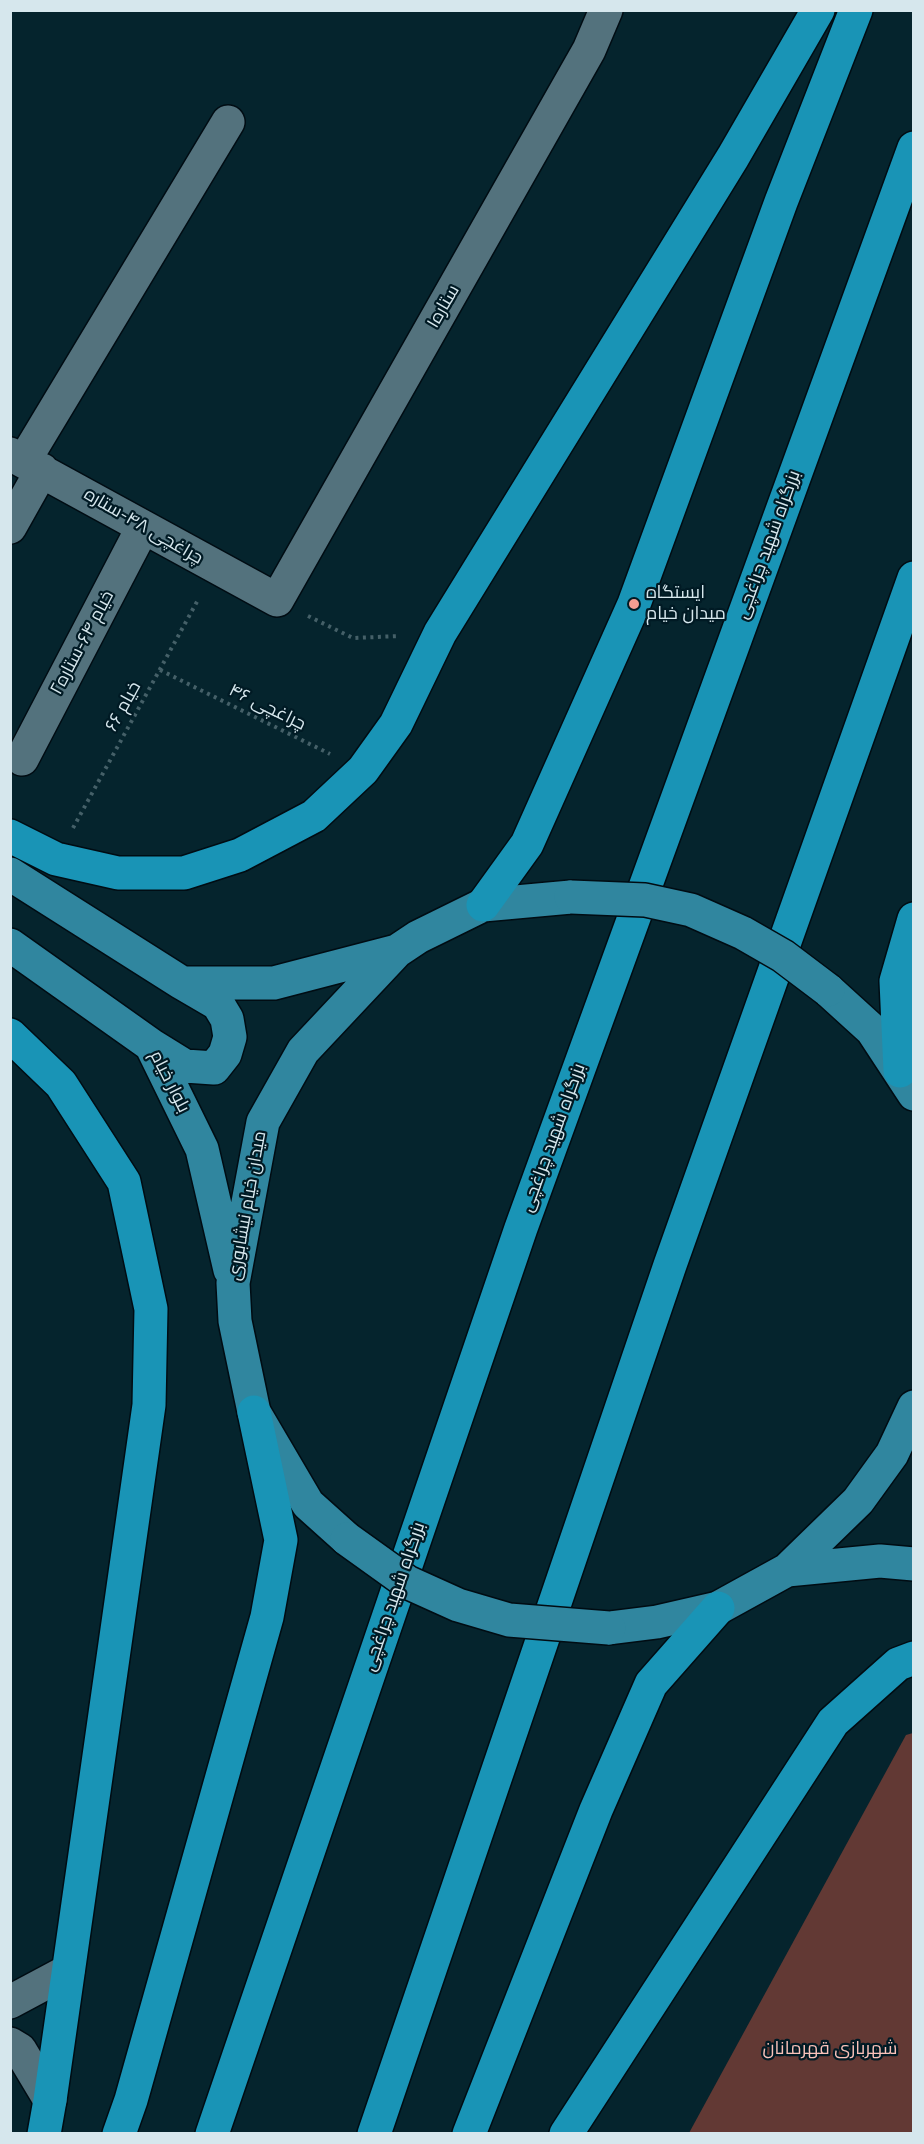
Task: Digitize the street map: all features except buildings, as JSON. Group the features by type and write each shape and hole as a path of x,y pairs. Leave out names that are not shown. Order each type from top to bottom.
{"highway":[{"path":"10,836 56,859 118,873 184,873 240,855 314,816 363,770 396,724 440,633 727,167 818,10"},
{"path":"483,905 527,844 634,604 781,202 856,10"},
{"name":"بزرگراه شهید چراغچی","path":"212,2133 521,1228 914,148"},
{"path":"374,2133 674,1254 914,578"},
{"path":"907,1083 896,981 914,919"},
{"path":"10,1035 61,1084 124,1182 151,1309 149,1405 44,2133"},
{"path":"119,2133 134,2089 267,1617 281,1540 254,1412"},
{"path":"469,2133 596,1810 651,1684 718,1608"},
{"path":"566,2133 833,1722 898,1664 914,1658"}],"main road":[{"path":"10,874 218,1004 227,1019 230,1037 225,1054 214,1068 185,1066 151,1045"},
{"name":"میدان خیام نیشابوری","path":"907,1083 872,1030 828,990 783,956 743,933 691,910 645,900 571,897 483,905 418,937 397,951 303,1051 263,1122 233,1283 235,1321 254,1412 308,1504 347,1539 407,1582 458,1605 509,1620 609,1628 657,1622 718,1608 787,1570 858,1501 891,1454 914,1407"},
{"name":"بلوار خیام","path":"10,945 151,1045 202,1149 233,1283"},
{"path":"182,983 274,983 397,951"},
{"path":"787,1570 880,1562 914,1564"}],"street":[{"name":"ستاره۱","path":"277,600 589,50 606,10"},
{"path":"10,527 25,462 228,122"},
{"name":"چراغچی ۴۸-ستاره","path":"25,462 277,600"},
{"name":"خیام ۶۴-ستاره۲","path":"22,759 143,527"},
{"path":"10,2002 68,1971"},
{"path":"10,2044 20,2050 50,2100"}],"path":[{"name":"خیام ۶۶","path":"56,859 215,568"},
{"path":"277,600 353,638 440,633"},
{"name":"چراغچی ۴۶","path":"160,670 363,770"}],"green space":[{"name":"شهربازی قهرمانان","path":"913,1733 913,2133 689,2133 906,1735"}],"place":[{"name":"ایستگاه میدان خیام","path":"634,604"}]}
